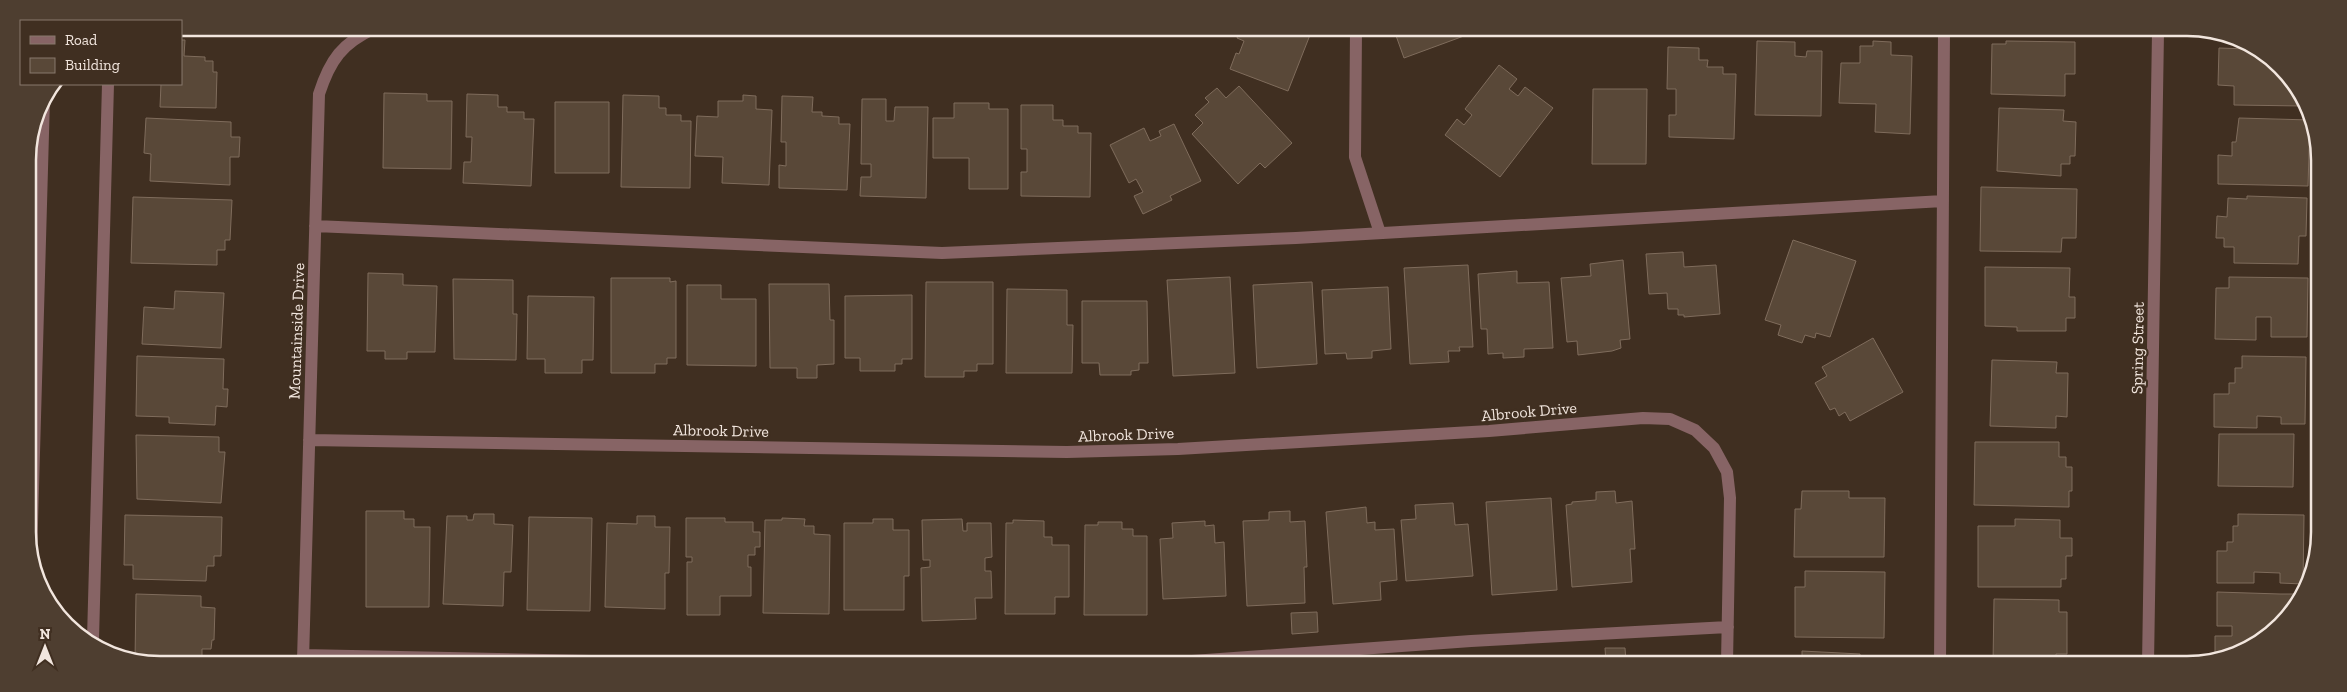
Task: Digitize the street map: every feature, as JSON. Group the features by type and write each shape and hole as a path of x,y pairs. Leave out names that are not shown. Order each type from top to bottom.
{"street":[{"path":"1356,36 1355,157 1380,233"},
{"path":"1940,655 1944,36"},
{"name":"Spring Street","path":"2148,655 2158,36"},
{"name":"Mountainside Drive","path":"303,656 319,94 326,72 339,52 355,37"},
{"path":"93,636 108,85"},
{"path":"37,282 40,129"},
{"path":"315,226 942,253 1380,233 1943,201"},
{"name":"Albrook Drive","path":"309,440 1068,452 1188,448 1489,431 1643,418 1670,419 1694,430 1714,448 1727,472 1730,498 1727,655"},
{"path":"1269,655 1471,641 1728,627"}],"building":[{"path":"1238,36 1309,36 1288,91 1230,69 1236,53 1239,54 1244,41 1237,38"},
{"path":"1396,36 1463,36 1404,58"},
{"path":"182,40 185,40 184,56 205,57 205,61 213,61 213,72 217,72 216,108 160,107 161,85 182,85"},
{"path":"1757,41 1795,42 1795,56 1806,57 1807,51 1822,51 1821,116 1755,115"},
{"path":"1873,41 1891,42 1891,55 1912,56 1910,134 1875,132 1876,104 1839,103 1841,63 1860,63 1860,46 1873,46"},
{"path":"2006,41 2075,42 2075,74 2065,74 2065,96 1991,94 1992,44 2006,44"},
{"path":"1668,47 1699,48 1699,60 1708,60 1707,67 1723,67 1723,74 1736,74 1734,139 1669,137 1669,115 1676,115 1676,89 1667,89"},
{"path":"2219,48 2240,49 2269,67 2290,91 2298,106 2234,105 2234,86 2218,85"},
{"path":"1499,65 1517,79 1509,89 1518,96 1525,87 1553,108 1500,177 1445,135 1457,119 1464,125 1472,115 1465,109"},
{"path":"1239,86 1292,143 1265,168 1260,163 1238,184 1192,134 1203,123 1195,115 1209,102 1205,98 1217,88 1226,98"},
{"path":"1593,89 1647,89 1646,164 1592,164"},
{"path":"384,93 427,94 427,101 452,101 451,169 383,168"},
{"path":"467,94 498,95 498,107 507,107 507,112 524,112 524,119 534,119 531,186 463,183 464,162 471,162 472,137 466,137"},
{"path":"623,95 659,96 659,108 666,108 666,115 681,115 681,121 691,121 690,188 621,187"},
{"path":"743,95 756,96 756,109 772,110 769,185 722,183 723,157 695,156 697,116 718,117 718,101 743,101"},
{"path":"782,96 813,97 812,112 822,112 822,116 839,117 839,124 850,124 847,190 779,188 779,165 786,166 786,142 781,142"},
{"path":"862,99 886,99 886,121 894,121 895,107 928,107 926,198 860,196 861,177 871,177 871,164 861,164"},
{"path":"555,102 609,102 609,173 555,173"},
{"path":"954,103 989,103 989,109 1008,109 1008,189 969,189 969,158 933,158 933,118 954,118"},
{"path":"1021,105 1053,105 1053,120 1063,120 1063,126 1078,126 1078,133 1091,133 1090,197 1021,196 1021,172 1027,172 1027,149 1021,149"},
{"path":"1999,108 2064,110 2063,121 2076,122 2075,156 2070,156 2070,164 2061,164 2061,176 1997,171"},
{"path":"146,118 231,122 231,137 240,137 239,157 230,157 230,185 150,181 151,154 144,153"},
{"path":"2239,118 2304,120 2309,141 2308,186 2218,184 2218,155 2232,156 2232,142 2236,142"},
{"path":"1174,124 1201,181 1170,196 1172,200 1143,214 1134,196 1143,192 1136,179 1129,183 1110,145 1144,128 1150,141 1161,136 1159,131"},
{"path":"1981,187 2077,189 2076,238 2062,238 2061,252 1980,251"},
{"path":"2247,196 2307,198 2306,236 2299,236 2298,264 2234,263 2234,247 2224,247 2224,238 2216,238 2217,216 2227,217 2228,198 2247,199"},
{"path":"133,197 232,200 230,240 225,240 225,250 217,250 217,265 131,263"},
{"path":"1793,240 1856,261 1830,337 1816,333 1815,338 1805,335 1802,343 1778,335 1781,325 1765,320"},
{"path":"1683,252 1684,267 1716,265 1720,314 1684,317 1684,315 1678,315 1678,309 1668,309 1667,293 1649,294 1646,254"},
{"path":"1623,260 1630,339 1620,340 1621,348 1612,351 1578,355 1577,341 1567,342 1561,278 1591,276 1590,264"},
{"path":"1468,265 1473,347 1459,347 1460,351 1448,351 1449,362 1410,364 1404,268"},
{"path":"1985,267 2070,268 2069,297 2075,297 2075,318 2066,318 2066,331 2017,331 2017,327 1985,326"},
{"path":"1517,271 1517,283 1549,282 1553,348 1524,349 1524,357 1503,358 1503,353 1488,354 1487,329 1481,329 1478,274"},
{"path":"368,273 403,274 403,285 437,286 435,352 407,352 407,359 385,359 385,351 367,351"},
{"path":"1230,277 1235,373 1173,376 1167,280"},
{"path":"2229,277 2308,278 2307,337 2271,337 2271,317 2256,317 2256,340 2215,339 2216,288 2229,288"},
{"path":"611,278 670,278 670,282 676,281 676,358 667,358 667,364 655,364 655,373 611,373"},
{"path":"453,279 513,280 513,314 517,314 516,360 454,359"},
{"path":"926,282 993,282 993,364 977,364 977,371 964,371 964,377 925,377"},
{"path":"1312,282 1317,364 1257,368 1253,285"},
{"path":"769,284 829,284 830,320 834,320 834,364 817,365 817,378 797,378 797,368 770,368"},
{"path":"687,285 721,285 721,299 756,299 756,366 687,365"},
{"path":"1388,287 1391,349 1372,351 1372,358 1347,359 1346,353 1325,354 1322,290"},
{"path":"1007,289 1067,290 1067,325 1073,325 1072,373 1006,373"},
{"path":"175,291 224,293 221,348 142,344 144,307 174,309"},
{"path":"912,295 912,359 902,359 902,364 895,364 895,371 860,371 860,358 845,358 845,296"},
{"path":"528,296 594,297 593,360 582,360 582,373 545,373 545,359 527,359"},
{"path":"1082,301 1147,301 1148,363 1139,363 1139,370 1131,371 1131,375 1100,375 1099,363 1082,363"},
{"path":"1873,338 1903,392 1850,421 1845,412 1839,416 1835,408 1830,410 1815,383 1827,376 1822,367"},
{"path":"137,356 224,359 223,389 228,389 227,407 216,406 215,425 169,423 169,417 136,416"},
{"path":"2242,356 2306,357 2305,424 2281,424 2281,417 2257,416 2257,428 2214,427 2214,394 2229,394 2229,383 2235,383 2235,368 2242,368"},
{"path":"1992,360 2057,362 2056,373 2068,373 2067,417 2056,416 2056,428 1990,426"},
{"path":"2219,434 2294,434 2293,487 2218,486"},
{"path":"136,435 219,437 219,452 225,452 221,503 137,499"},
{"path":"1975,442 2059,442 2059,457 2066,457 2066,467 2072,467 2072,491 2069,491 2069,507 1974,505"},
{"path":"1615,491 1616,503 1632,501 1635,549 1630,549 1632,582 1572,587 1566,505 1572,504 1572,502 1596,500 1596,492"},
{"path":"1802,491 1849,491 1849,498 1885,498 1884,557 1794,557 1795,509 1801,509"},
{"path":"1551,498 1557,590 1492,595 1486,502"},
{"path":"1453,503 1455,525 1468,524 1473,576 1406,581 1401,520 1416,519 1415,505"},
{"path":"1366,507 1367,523 1375,522 1375,530 1394,529 1397,580 1380,582 1381,600 1333,604 1326,512"},
{"path":"366,511 404,511 404,519 414,519 414,527 430,527 429,607 366,607"},
{"path":"1290,511 1290,522 1305,521 1307,567 1304,567 1305,603 1247,606 1243,521 1269,520 1269,512"},
{"path":"474,514 494,514 494,524 513,525 511,572 504,572 503,606 443,604 447,516 467,516 467,520 473,520"},
{"path":"2238,514 2304,515 2303,574 2299,584 2280,583 2280,573 2254,572 2254,583 2217,583 2217,551 2227,551 2227,542 2233,542 2233,526 2238,526"},
{"path":"125,515 222,517 221,556 214,556 214,566 207,566 206,581 133,579 133,565 124,565"},
{"path":"637,516 655,516 655,527 670,527 669,573 665,573 665,609 605,607 607,523 637,524"},
{"path":"529,517 592,518 590,611 527,610"},
{"path":"686,518 725,518 725,522 753,522 753,532 760,532 760,547 755,547 755,555 748,555 748,567 751,567 751,596 720,596 720,615 687,615 687,562 692,562 692,557 686,557"},
{"path":"782,518 805,519 804,526 814,526 814,534 830,535 829,614 763,613 765,520 782,520"},
{"path":"873,519 893,519 893,530 909,530 909,576 904,576 904,610 844,610 844,523 873,523"},
{"path":"962,519 963,531 967,531 967,523 991,523 992,557 985,558 985,571 991,571 992,598 975,598 976,619 922,621 921,568 930,567 930,560 923,560 922,520"},
{"path":"2015,519 2060,520 2060,538 2072,538 2072,556 2066,556 2066,579 2061,579 2061,587 1978,587 1978,526 2015,526"},
{"path":"1013,520 1044,521 1044,537 1052,537 1052,545 1069,545 1069,597 1055,597 1055,614 1005,614 1006,523 1013,523"},
{"path":"1205,521 1205,526 1214,525 1215,543 1224,542 1226,596 1163,599 1160,539 1173,538 1172,523"},
{"path":"1098,522 1122,522 1122,529 1133,529 1133,536 1147,536 1147,615 1084,615 1085,525 1098,525"},
{"path":"1805,571 1885,572 1884,638 1795,637 1795,587 1805,587"},
{"path":"2217,592 2294,594 2280,614 2269,625 2249,639 2215,652 2215,636 2232,636 2232,626 2217,626"},
{"path":"136,594 201,596 201,607 215,608 214,640 212,640 211,649 202,649 202,656 160,656 135,653"},
{"path":"1994,599 2059,600 2059,612 2067,612 2067,654 1993,655"},
{"path":"1317,612 1318,632 1292,634 1291,613"},
{"path":"1605,648 1625,648 1626,655 1605,655"},
{"path":"1802,651 1860,654 1860,655 1802,655"}]}
